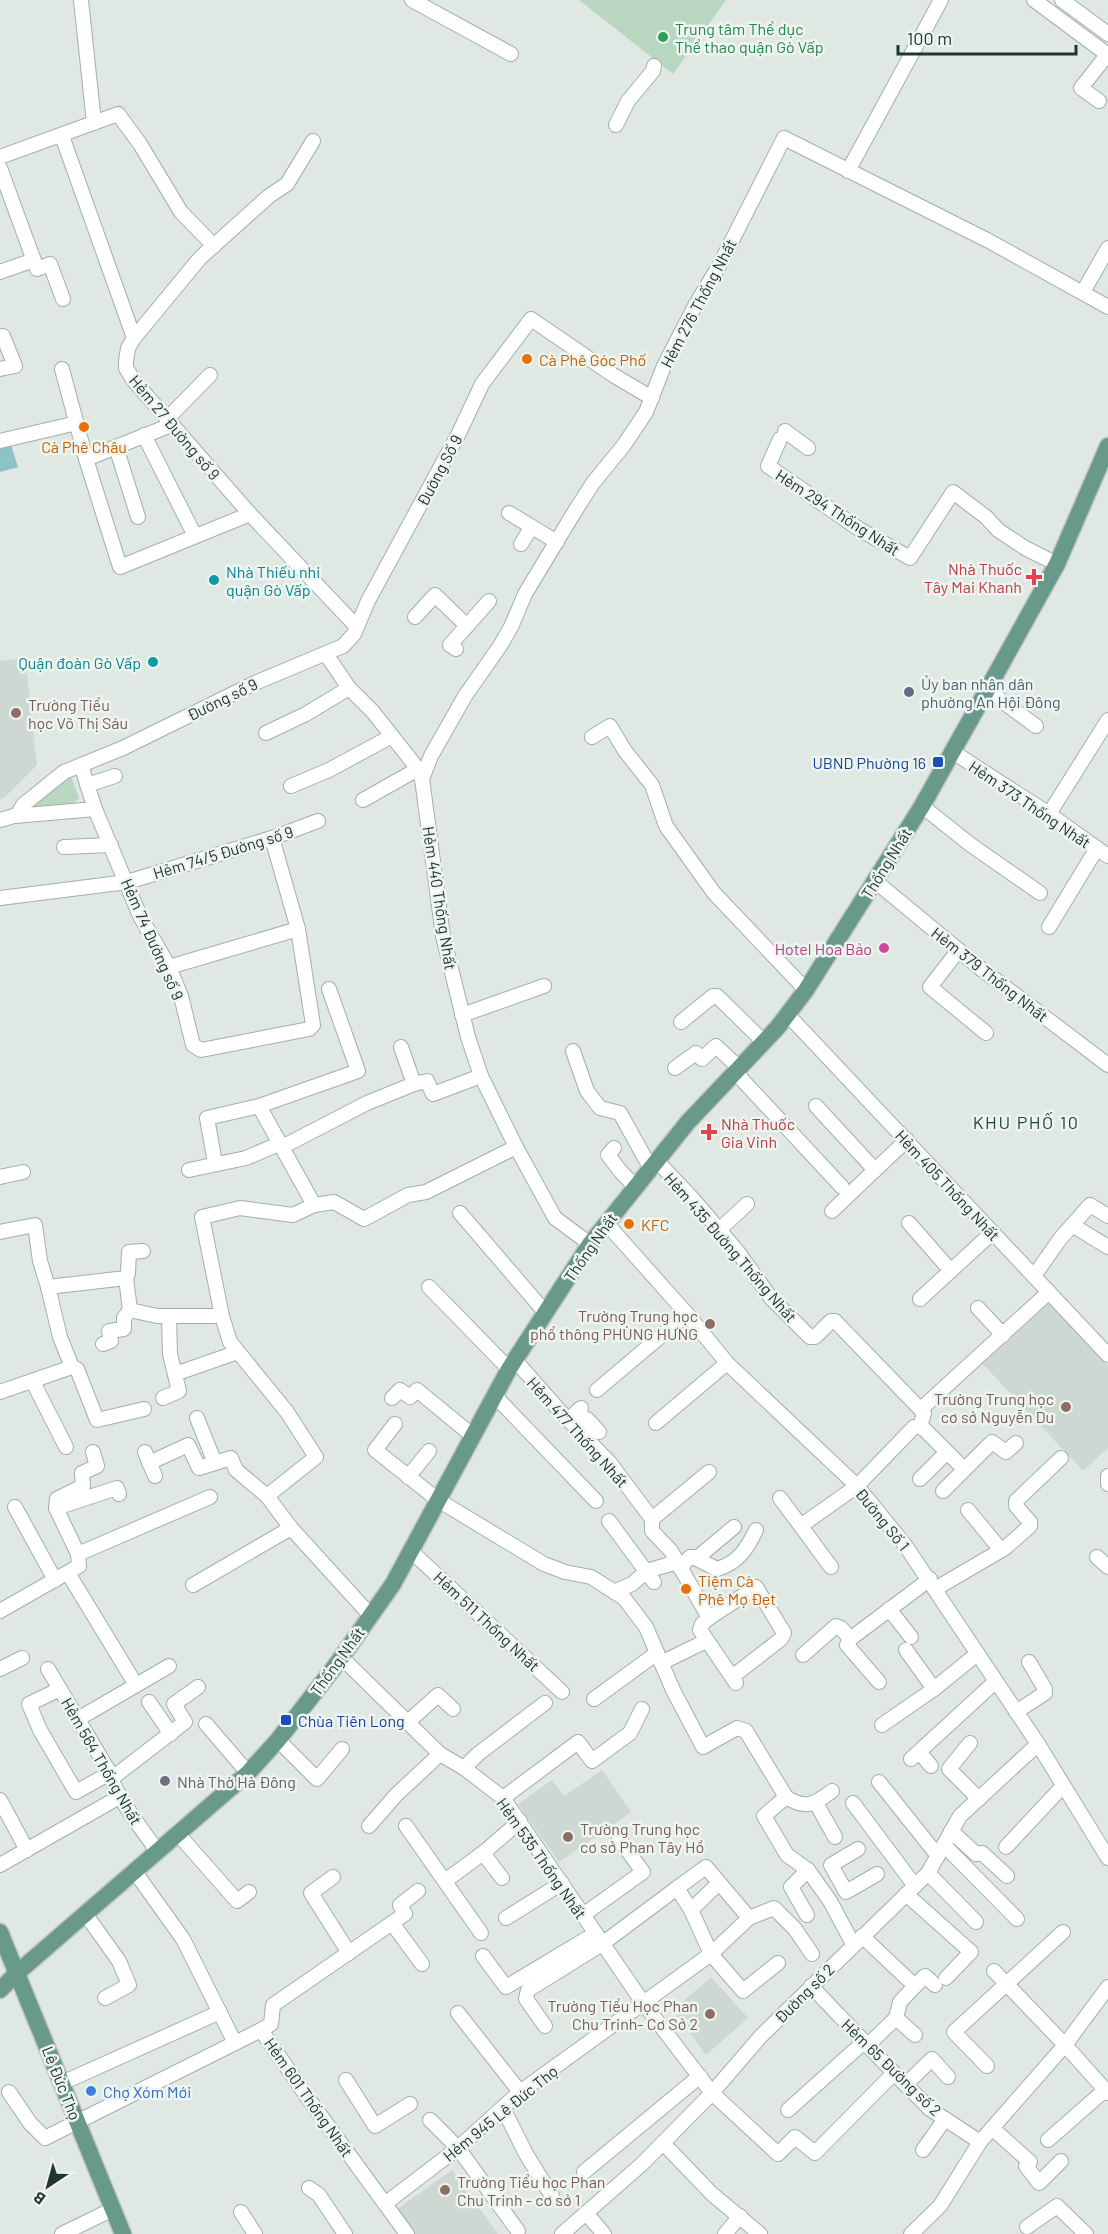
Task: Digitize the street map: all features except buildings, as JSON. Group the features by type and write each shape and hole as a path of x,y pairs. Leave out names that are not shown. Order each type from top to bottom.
{"main road":[{"name":"Thống Nhất","path":"0,1990 248,1773 278,1740 371,1616 393,1584 512,1364 590,1244 688,1122 788,1015 875,881 922,806 1057,564 1108,446"},
{"name":"Lê Đức Thọ","path":"0,1932 123,2234"}],"street":[{"path":"81,0 94,123"},
{"path":"412,0 511,54"},
{"path":"848,171 941,0"},
{"path":"1034,0 1108,55 1082,88 1099,102"},
{"path":"1062,0 1108,34"},
{"path":"616,125 628,101 653,71 654,66"},
{"path":"0,157 117,114 120,115 181,212 214,246"},
{"path":"62,136 134,338"},
{"name":"Hẻm 276 Thống Nhất","path":"420,774 453,716 500,646 525,594 583,497 624,445 646,412 664,366 696,304 719,266 784,138 989,241 1108,307"},
{"name":"Hẻm 27 Đường số 9","path":"313,141 287,184 269,196 200,258 134,338 126,354 126,368 134,381 250,514 356,627"},
{"path":"0,168 37,268 50,264 63,299"},
{"path":"1083,292 1108,248"},
{"path":"0,272 34,260"},
{"name":"Đường Số 9","path":"356,627 459,433 482,384 531,319 613,375 652,398"},
{"path":"0,369 15,366 3,336"},
{"path":"62,369 86,459 120,567 250,514"},
{"path":"86,459 169,422 210,375"},
{"path":"0,441 77,423"},
{"path":"144,435 195,536"},
{"name":"Hẻm 294 Thống Nhất","path":"808,448 782,435 768,466 859,529 910,558 953,492 986,517 998,530 1025,548 1057,564"},
{"path":"116,447 138,517"},
{"path":"509,513 557,542"},
{"path":"521,544 531,528"},
{"path":"415,617 435,595 467,626"},
{"path":"456,649 450,645 489,602"},
{"name":"Đường số 9","path":"15,816 22,805 64,772 123,748 255,683 343,646 354,634 356,627"},
{"path":"326,654 349,688 373,712 420,774 363,800"},
{"path":"266,733 306,714 349,688"},
{"path":"987,690 1036,726"},
{"path":"1049,814 1108,720"},
{"path":"592,737 610,726 625,751 652,785 666,826 714,893 806,990"},
{"path":"291,786 329,770 392,736"},
{"name":"Hẻm 373 Thống Nhất","path":"952,752 1049,814 1102,852"},
{"path":"0,820 15,816 95,809 81,765"},
{"name":"Hẻm 440 Thống Nhất","path":"420,774 443,936 462,1015 481,1076 555,1218 590,1244"},
{"path":"87,785 115,776"},
{"path":"922,806 971,845 1040,892"},
{"name":"Hẻm 74 Đường số 9","path":"95,809 140,916 169,967 181,996 193,1045 196,1049 201,1050 309,1029 313,1025 298,929 272,838"},
{"name":"Hẻm 74/5 Đường số 9","path":"0,898 127,882 272,838 318,821"},
{"path":"64,847 111,845"},
{"path":"1048,927 1102,852"},
{"name":"Hẻm 379 Thống Nhất","path":"875,881 958,951 1108,1065"},
{"path":"169,967 298,929"},
{"path":"958,951 930,987 986,1033"},
{"path":"462,1015 544,986"},
{"path":"214,1163 207,1118 260,1106 358,1071 329,989"},
{"path":"681,1022 713,996 717,996 764,1042"},
{"name":"Hẻm 405 Thống Nhất","path":"788,1015 1108,1355"},
{"path":"401,1047 414,1084"},
{"path":"675,1068 696,1053 702,1059 716,1047 842,1187"},
{"name":"Hẻm 435 Đường Thống Nhất","path":"573,1052 586,1091 600,1108 620,1113 653,1164 719,1230 771,1298 810,1338 815,1337 831,1321 835,1320 921,1409"},
{"path":"189,1170 246,1158 282,1145 386,1094 414,1084 427,1081 433,1094 481,1076"},
{"path":"260,1106 314,1205"},
{"path":"816,1106 875,1170"},
{"path":"832,1211 907,1140"},
{"path":"267,1496 316,1457 287,1412 230,1342 222,1316 202,1217 240,1208 293,1215 314,1205 334,1202 364,1219 408,1195 426,1192 516,1147"},
{"path":"614,1148 609,1155 635,1186"},
{"path":"0,1177 23,1172"},
{"path":"719,1230 747,1204"},
{"path":"1034,1276 1090,1205 1108,1216"},
{"path":"460,1213 545,1312"},
{"name":"Đường Số 1","path":"606,1223 728,1363 857,1486 905,1545 1038,1744 1108,1858"},
{"path":"909,1223 951,1271"},
{"path":"1072,1225 1108,1247"},
{"path":"0,1232 35,1226 40,1261 60,1337 72,1367 76,1369 96,1420 144,1409"},
{"path":"920,1299 993,1232"},
{"path":"103,1344 111,1341 109,1331 124,1329 124,1318 130,1310 126,1278 129,1252 143,1251"},
{"path":"48,1287 126,1278"},
{"name":"Hẻm 477 Thống Nhất","path":"429,1287 512,1364 610,1463 652,1519 652,1531 671,1551 710,1618"},
{"path":"920,1426 924,1417 921,1409 1049,1292"},
{"path":"978,1308 1003,1335"},
{"path":"130,1310 157,1316 222,1316"},
{"path":"597,1390 687,1314"},
{"path":"163,1398 179,1391 170,1354 170,1316"},
{"path":"175,1374 238,1352"},
{"path":"656,1423 728,1363"},
{"path":"0,1392 72,1367"},
{"path":"33,1382 66,1447"},
{"path":"392,1398 400,1390 410,1397 417,1390 472,1436"},
{"path":"494,1395 596,1501"},
{"path":"573,1425 581,1408"},
{"path":"197,1418 215,1463"},
{"path":"573,1425 587,1419 599,1432"},
{"path":"395,1424 375,1450 438,1500 544,1564 565,1572 591,1577 624,1598 646,1628 703,1748 737,1728 746,1731 786,1797 798,1804 816,1803 832,1791"},
{"path":"802,1525 857,1486 914,1427 920,1426"},
{"path":"920,1426 964,1470"},
{"path":"943,1491 992,1442 1006,1452 1016,1443"},
{"path":"155,1476 147,1457 188,1445 199,1468 231,1458 236,1470 267,1496 291,1528 371,1616"},
{"path":"408,1477 429,1451"},
{"path":"0,1611 79,1566 78,1554 56,1508 57,1499 83,1486 82,1473 97,1466 93,1452"},
{"path":"920,1479 947,1452"},
{"path":"879,1682 847,1645 850,1639 889,1610 932,1584 1001,1550 1031,1524 1016,1506 1016,1500 1061,1458"},
{"path":"652,1519 709,1472"},
{"path":"1108,1476 1108,1484"},
{"path":"56,1508 117,1488 119,1494"},
{"path":"78,1554 210,1497"},
{"path":"780,1498 831,1567"},
{"path":"15,1507 55,1580"},
{"path":"968,1510 1001,1550"},
{"path":"609,1521 651,1577"},
{"path":"697,1558 734,1527"},
{"path":"193,1585 291,1528"},
{"path":"614,1592 678,1565 690,1557 697,1558 717,1569 726,1567 746,1551 756,1530"},
{"name":"Hẻm 511 Thống Nhất","path":"411,1551 562,1692"},
{"path":"1097,1557 1108,1568"},
{"path":"68,1573 136,1685"},
{"path":"756,1587 784,1633 781,1639 734,1680 700,1630 702,1624 710,1618 756,1587"},
{"path":"889,1610 911,1637"},
{"path":"802,1655 836,1626 841,1628 850,1639"},
{"path":"594,1699 659,1658 706,1641"},
{"path":"906,1650 934,1689"},
{"path":"882,1725 934,1689 977,1654"},
{"name":"Hẻm 535 Thống Nhất","path":"341,1657 440,1754 464,1768 503,1798 644,2004 712,2093 778,2154 795,2137 815,2153 894,2073"},
{"path":"0,1669 22,1658"},
{"path":"1016,1713 1045,1693 1045,1689 1029,1662"},
{"path":"78,1719 169,1666"},
{"name":"Hẻm 564 Thống Nhất","path":"48,1669 121,1796 158,1852"},
{"path":"932,1766 915,1755 995,1682"},
{"path":"60,1689 28,1704 67,1779 76,1791 110,1776 171,1734 185,1722 174,1704 198,1688"},
{"path":"408,1722 438,1695 453,1709"},
{"path":"148,1702 171,1734"},
{"path":"464,1768 478,1754 545,1703"},
{"path":"503,1798 578,1742 592,1761 630,1733 642,1709"},
{"path":"206,1724 248,1773"},
{"path":"278,1740 316,1779 342,1749"},
{"path":"970,1743 949,1769 979,1798"},
{"name":"Đường số 2","path":"562,2234 642,2164 712,2093 761,2036 928,1873 960,1816 1038,1744"},
{"path":"369,1827 396,1795 440,1754"},
{"path":"879,1782 941,1851 1017,1919"},
{"path":"1006,1847 1064,1786"},
{"path":"0,1865 121,1796"},
{"path":"786,1797 765,1816 787,1855 808,1870 857,1940 915,1986"},
{"path":"0,1800 27,1850"},
{"path":"816,1803 835,1837"},
{"path":"788,2110 896,2018 900,2002 925,1976 940,1982 971,1952 910,1890 853,1803"},
{"path":"445,1881 483,1853 520,1821"},
{"path":"406,1826 481,1933"},
{"path":"951,1831 976,1854 982,1853 1007,1876"},
{"path":"178,1834 237,1901 249,1892"},
{"path":"583,1916 643,1872 620,1839"},
{"path":"846,1892 831,1865 858,1849"},
{"path":"483,1853 502,1878"},
{"path":"545,2026 526,1999 528,1990 706,1867 749,1918 774,1908 795,1929 812,1954"},
{"path":"807,1915 791,1887 808,1870"},
{"path":"135,1872 183,1939 235,2043"},
{"path":"928,1873 976,1922"},
{"path":"830,1901 876,1874"},
{"path":"333,1877 311,1893 349,1953"},
{"path":"691,1910 719,1882"},
{"path":"506,1918 562,1883"},
{"path":"677,1888 691,1910 711,1954 743,1991 778,1963"},
{"path":"261,2030 271,2024 273,2005 405,1914 400,1905 418,1891"},
{"path":"86,1914 119,1961 129,1985 105,1998"},
{"name":"Hẻm 945 Lê Đức Thọ","path":"386,2203 458,2148 520,2092 711,1954 749,1918"},
{"path":"392,1923 422,1964"},
{"path":"987,2066 954,2032 1063,1932"},
{"path":"483,1956 506,1987 599,1939"},
{"path":"994,1971 1107,2092 1048,2140"},
{"name":"Hẻm 65 Đường số 2","path":"812,1986 930,2109 980,2142"},
{"path":"911,2234 940,2206 980,2142 1065,2045 1108,1987"},
{"path":"62,2083 220,2012"},
{"path":"458,2013 520,2092"},
{"path":"896,2018 915,2035"},
{"name":"Hẻm 601 Thống Nhất","path":"9,2092 30,2123 45,2138 261,2030 407,2234"},
{"path":"906,2084 932,2059 948,2077"},
{"path":"584,2172 700,2076"},
{"path":"346,2080 375,2126 410,2104"},
{"path":"503,2108 526,2154 552,2196"},
{"path":"923,2150 945,2119"},
{"path":"430,2120 458,2148 518,2231"},
{"path":"992,2128 1030,2162 1026,2166 1039,2183 1061,2161"},
{"path":"663,2143 712,2193 760,2234"},
{"path":"309,2188 319,2195 344,2232"},
{"path":"1027,2227 1057,2206 1086,2234"},
{"path":"62,2234 113,2209"},
{"path":"241,2212 255,2234"},
{"path":"586,2213 604,2234"},
{"path":"725,2234 740,2216"}],"shaded area":[{"name":"Trường Tiểu học Võ Thị Sáu","path":"25,658 37,765 0,800 0,661"},
{"name":"Trường Trung học cơ sở Nguyễn Du","path":"1049,1303 1108,1366 1108,1448 1083,1471 983,1364"},
{"name":"Trường Trung học cơ sở Phan Tây Hồ","path":"602,1770 631,1812 559,1862 518,1804 552,1780 564,1796"},
{"name":"Trường Tiểu Học Phan Chu Trinh- Cơ Sở 2","path":"711,1977 748,2018 706,2055 673,2010"},
{"name":"Trường Tiểu học Phan Chu Trinh - cơ sở 1","path":"452,2170 498,2234 414,2234 396,2210"}],"green space":[{"name":"Trung tâm Thể dục Thể thao quận Gò Vấp","path":"579,0 726,0 673,74"},
{"path":"68,776 72,779 79,798 72,805 37,809 32,807 32,804"}],"water":[{"path":"11,445 18,467 0,472 0,448"}],"place":[{"name":"Trung tâm Thể dục Thể thao quận Gò Vấp","path":"663,37"},
{"name":"Cà Phê Góc Phố","path":"527,359"},
{"name":"Cà Phê Châu","path":"84,427"},
{"name":"Nhà Thuốc Tây Mai Khanh","path":"1034,577"},
{"name":"Nhà Thiếu nhi quận Gò Vấp","path":"214,580"},
{"name":"Quận đoàn Gò Vấp","path":"153,662"},
{"name":"Ủy ban nhân dân phường An Hội Đông","path":"909,692"},
{"name":"Trường Tiểu học Võ Thị Sáu","path":"16,713"},
{"name":"UBND Phường 16","path":"938,762"},
{"name":"Hotel Hoa Bảo","path":"884,948"},
{"name":"Nhà Thuốc Gia Vinh","path":"709,1132"},
{"name":"KFC","path":"629,1224"},
{"name":"Trường Trung học phổ thông PHÙNG HƯNG","path":"710,1324"},
{"name":"Trường Trung học cơ sở Nguyễn Du","path":"1066,1407"},
{"name":"Tiệm Cà Phê Mợ Đẹt","path":"686,1589"},
{"name":"Chùa Tiên Long","path":"286,1720"},
{"name":"Nhà Thờ Hà Đông","path":"165,1781"},
{"name":"Trường Trung học cơ sở Phan Tây Hồ","path":"568,1837"},
{"name":"Trường Tiểu Học Phan Chu Trinh- Cơ Sở 2","path":"710,2014"},
{"name":"Chợ Xóm Mới","path":"91,2091"},
{"name":"Trường Tiểu học Phan Chu Trinh - cơ sở 1","path":"445,2190"}],"district":[{"name":"KHU PHỐ 10","path":"1026,1122"}]}
